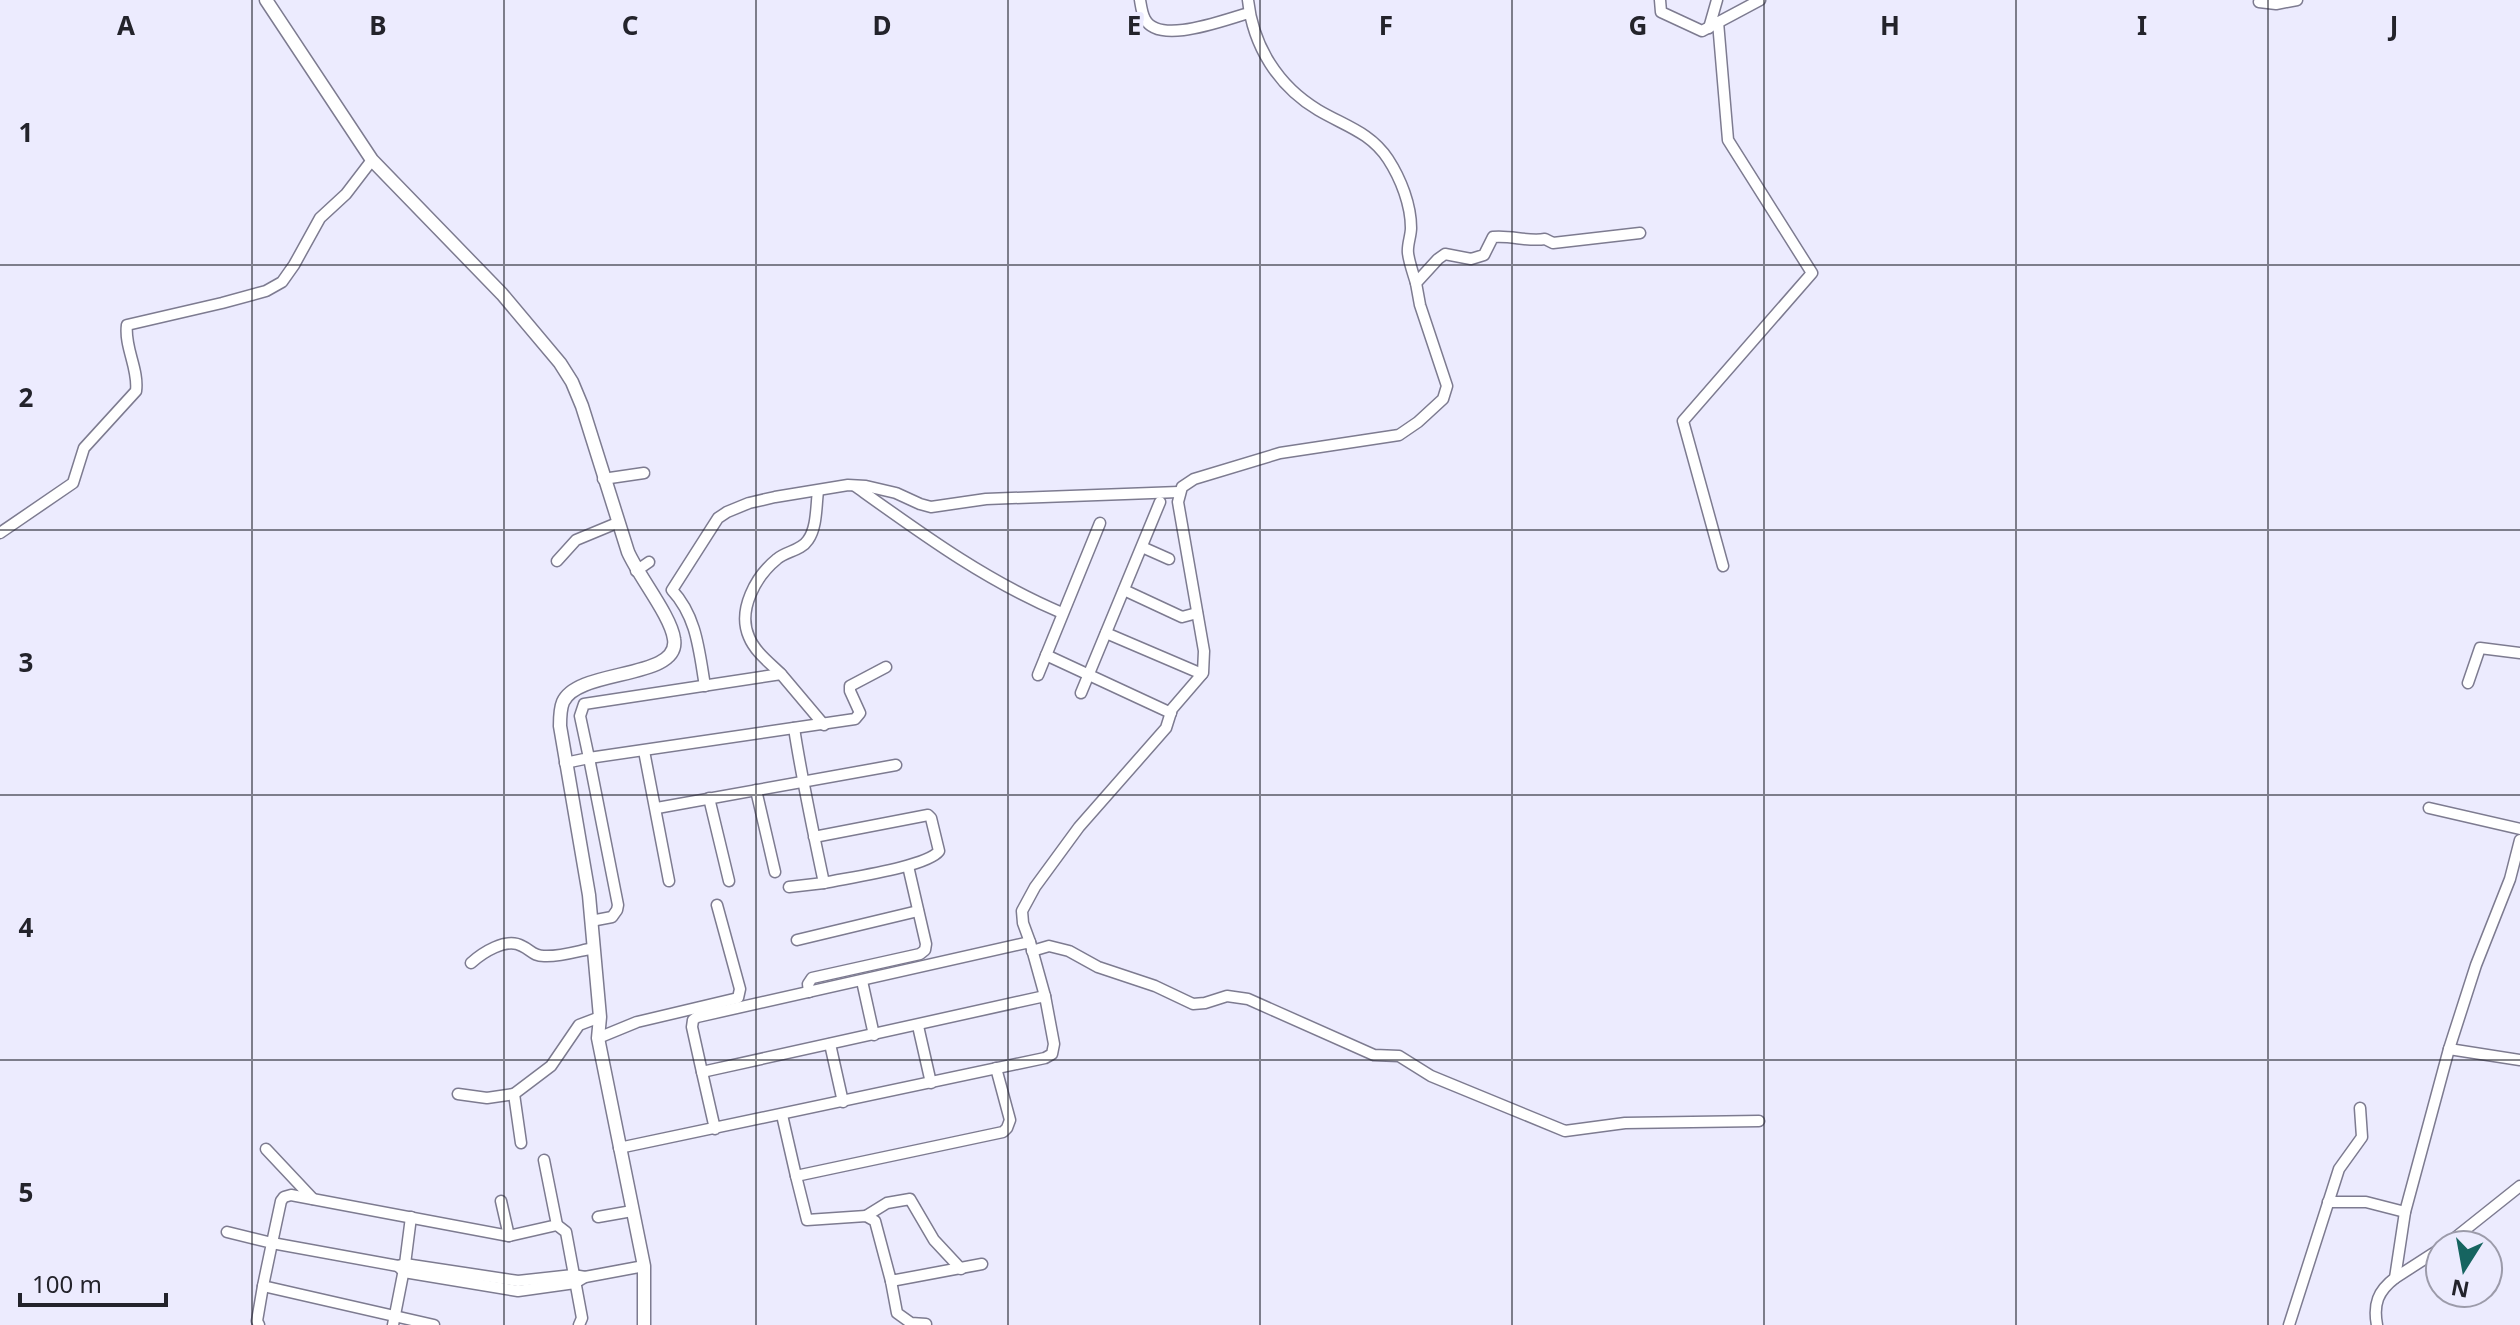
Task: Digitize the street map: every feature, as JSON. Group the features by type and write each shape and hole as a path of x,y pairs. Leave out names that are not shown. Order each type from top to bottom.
{"street":[{"path":"266,0 372,160 502,294 560,363 582,406 617,523 636,571 670,626 674,639 672,654 651,666 621,668 575,689 563,701 560,726 586,878 600,1017 598,1038 644,1266 644,1325"},
{"path":"1140,0 1144,18 1151,26 1163,31 1177,32 1249,13"},
{"path":"619,1148 931,1083 1052,1054 1054,1044 1045,996 1022,911 1035,887 1079,827 1159,737 1177,702 1202,674 1204,651 1178,502 1179,492 1194,479 1280,453 1399,435 1443,399 1447,386 1420,305 1408,252 1410,209 1389,161 1373,139 1316,109 1288,88 1267,62 1249,13 1248,0"},
{"path":"1660,0 1661,12 1702,31 1760,0"},
{"path":"1717,0 1713,25 1728,140 1812,273 1683,421 1723,566"},
{"path":"2259,2 2276,4 2297,0"},
{"path":"0,533 73,483 84,448 127,403 136,382 127,325 266,291 282,282 320,218 346,194 372,160"},
{"path":"1416,283 1445,254 1471,259 1484,255 1493,237 1532,241 1545,239 1553,243 1640,233"},
{"path":"603,479 644,473"},
{"path":"656,603 672,590 710,528 727,512 775,497 855,486 878,487 931,507 986,499 1179,492"},
{"path":"855,486 973,568 1022,596 1062,613"},
{"path":"818,491 811,536 807,543 775,560 748,599 745,612 749,637 758,651 824,725"},
{"path":"1081,693 1160,502"},
{"path":"557,561 576,540 617,523"},
{"path":"1038,675 1100,523"},
{"path":"1142,547 1169,559"},
{"path":"636,571 649,562"},
{"path":"672,590 689,612 697,634 705,686"},
{"path":"1124,590 1182,617 1197,613"},
{"path":"1106,633 1202,674"},
{"path":"2468,683 2480,648 2520,653"},
{"path":"1046,655 1171,713"},
{"path":"565,763 824,725 859,717 850,686 886,667"},
{"path":"591,921 612,917 618,905 580,716 584,704 781,674"},
{"path":"794,728 824,883"},
{"path":"644,751 669,881"},
{"path":"657,808 896,765"},
{"path":"756,790 775,872"},
{"path":"709,798 729,881"},
{"path":"2429,808 2520,829"},
{"path":"789,887 908,866 934,858 939,851 929,816 924,815 814,837"},
{"path":"2395,1278 2405,1212 2449,1049 2476,965 2510,879 2520,840"},
{"path":"809,992 808,984 812,978 920,954 925,950 908,866"},
{"path":"598,1038 637,1022 738,998 740,989 717,905"},
{"path":"797,940 918,911"},
{"path":"471,963 488,950 511,944 521,945 541,957 594,948"},
{"path":"715,1129 692,1027 694,1019 862,981 1049,946 1069,951 1098,967 1155,986 1193,1004 1227,996 1248,999 1374,1055 1399,1056 1431,1076 1565,1131 1625,1123 1759,1121"},
{"path":"862,981 874,1035"},
{"path":"702,1072 1045,996"},
{"path":"458,1094 487,1098 514,1094 551,1066 579,1025 600,1017"},
{"path":"918,1026 931,1083"},
{"path":"830,1044 843,1102"},
{"path":"2449,1049 2520,1060"},
{"path":"796,1176 1003,1132 1010,1120 996,1068"},
{"path":"514,1094 521,1143"},
{"path":"2289,1325 2339,1169 2362,1137 2360,1108"},
{"path":"782,1115 809,1222 866,1216 887,1203 910,1199 934,1240 961,1269"},
{"path":"266,1149 313,1199"},
{"path":"544,1160 557,1225"},
{"path":"2466,1229 2520,1186"},
{"path":"259,1325 257,1321 272,1243 284,1197 291,1195 509,1236 557,1225 564,1228 578,1278 582,1318 579,1325"},
{"path":"501,1201 509,1236"},
{"path":"2328,1202 2366,1202 2405,1212"},
{"path":"598,1217 632,1211"},
{"path":"866,1216 875,1221 897,1313 911,1323 926,1324"},
{"path":"393,1321 411,1217"},
{"path":"227,1232 402,1268 518,1286 644,1266"},
{"path":"2377,1325 2374,1310 2384,1287 2424,1259"},
{"path":"891,1281 982,1264"},
{"path":"263,1286 393,1321 434,1325"}]}
